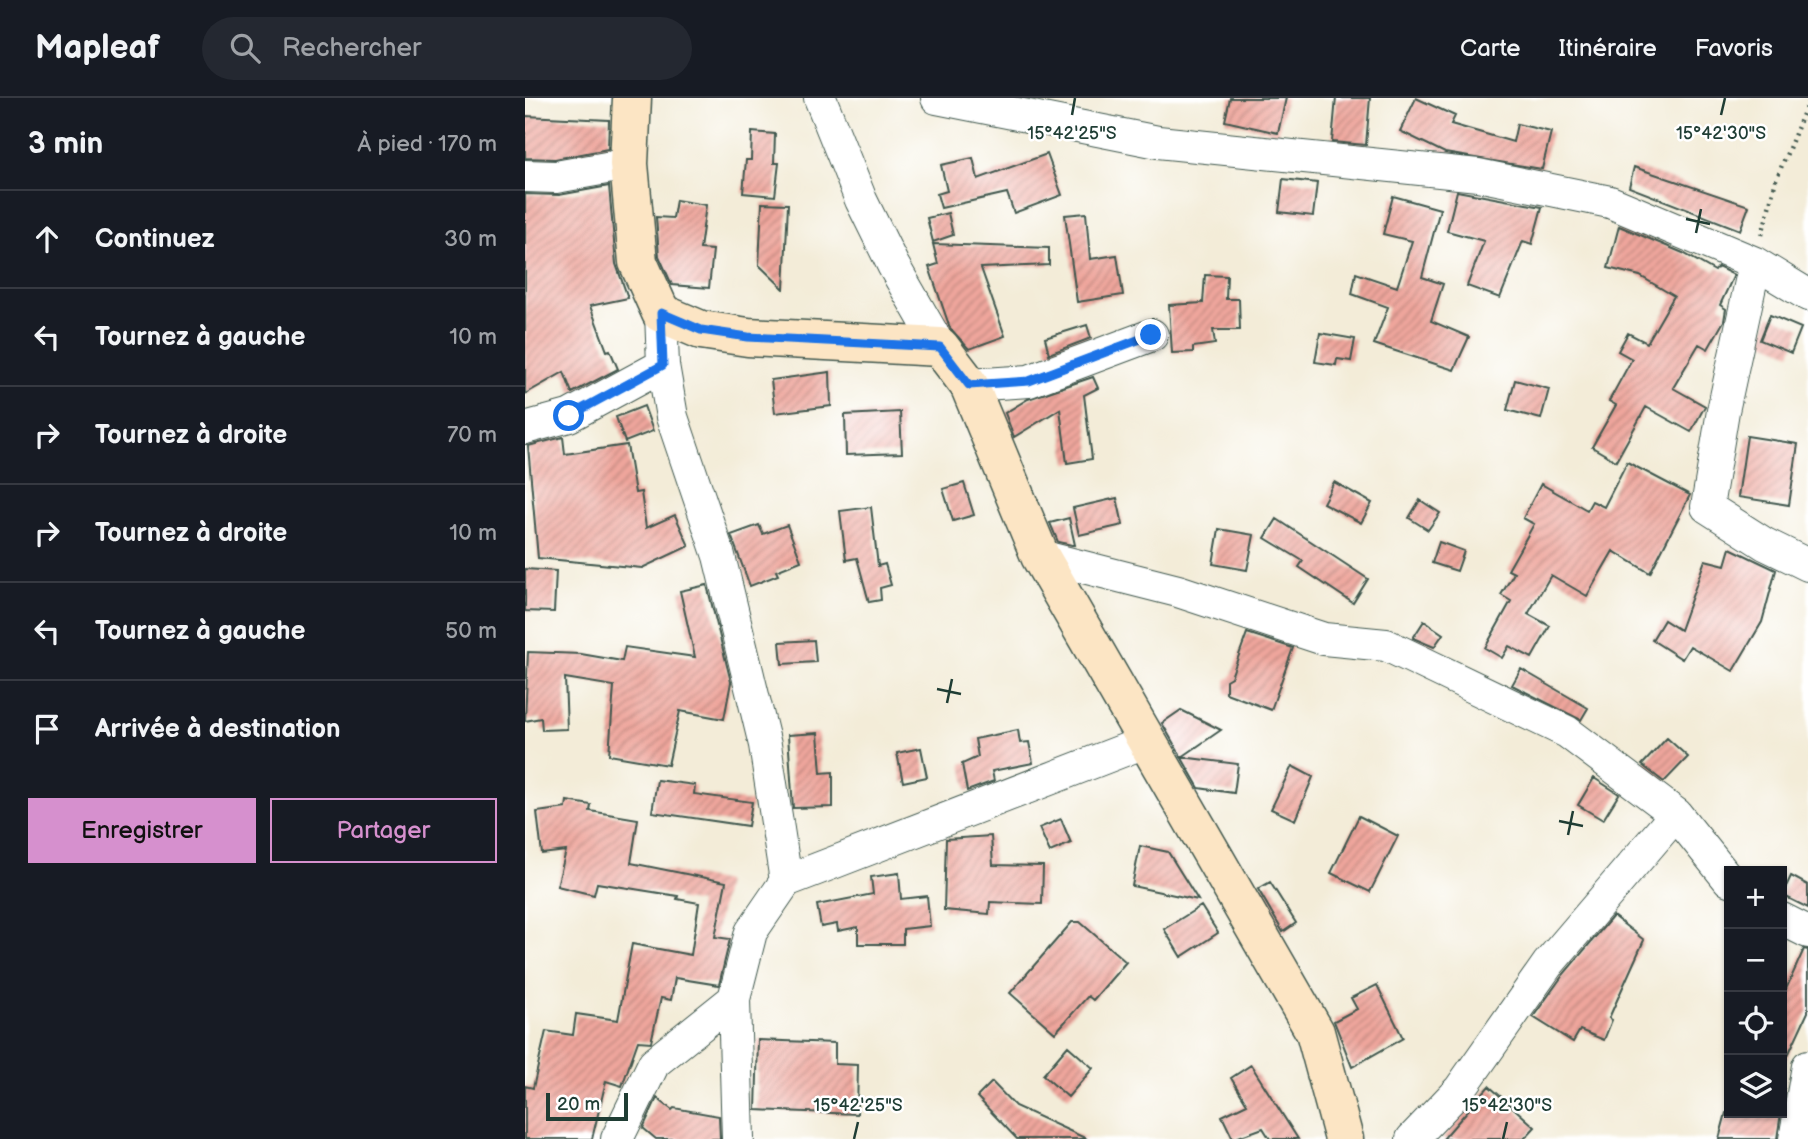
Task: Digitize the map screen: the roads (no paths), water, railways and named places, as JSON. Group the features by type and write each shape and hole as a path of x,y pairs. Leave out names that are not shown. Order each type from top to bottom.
{"street":[{"path":"632,98 629,163 638,262 661,313 663,365 672,417 719,556 765,745 786,881"},
{"path":"820,98 861,200 893,265 940,347 969,385 1039,556 1145,743 1315,1032 1344,1139"},
{"path":"937,98 1158,142 1491,177 1610,202 1755,263 1808,295"},
{"path":"525,176 556,177 629,163"},
{"path":"1755,263 1723,411 1707,507 1765,544 1808,565"},
{"path":"661,313 701,330 748,337 940,347"},
{"path":"969,385 1029,381 1151,335"},
{"path":"525,428 569,416 663,365"},
{"path":"1039,556 1178,591 1324,639 1386,645 1567,733 1676,814 1724,874"},
{"path":"738,1139 734,999 751,932 786,881 1145,743"},
{"path":"1412,1139 1460,1089 1548,964 1676,814"},
{"path":"1787,922 1808,932"},
{"path":"617,1139 654,1063 734,999"},
{"path":"1795,1139 1808,1066"}]}
